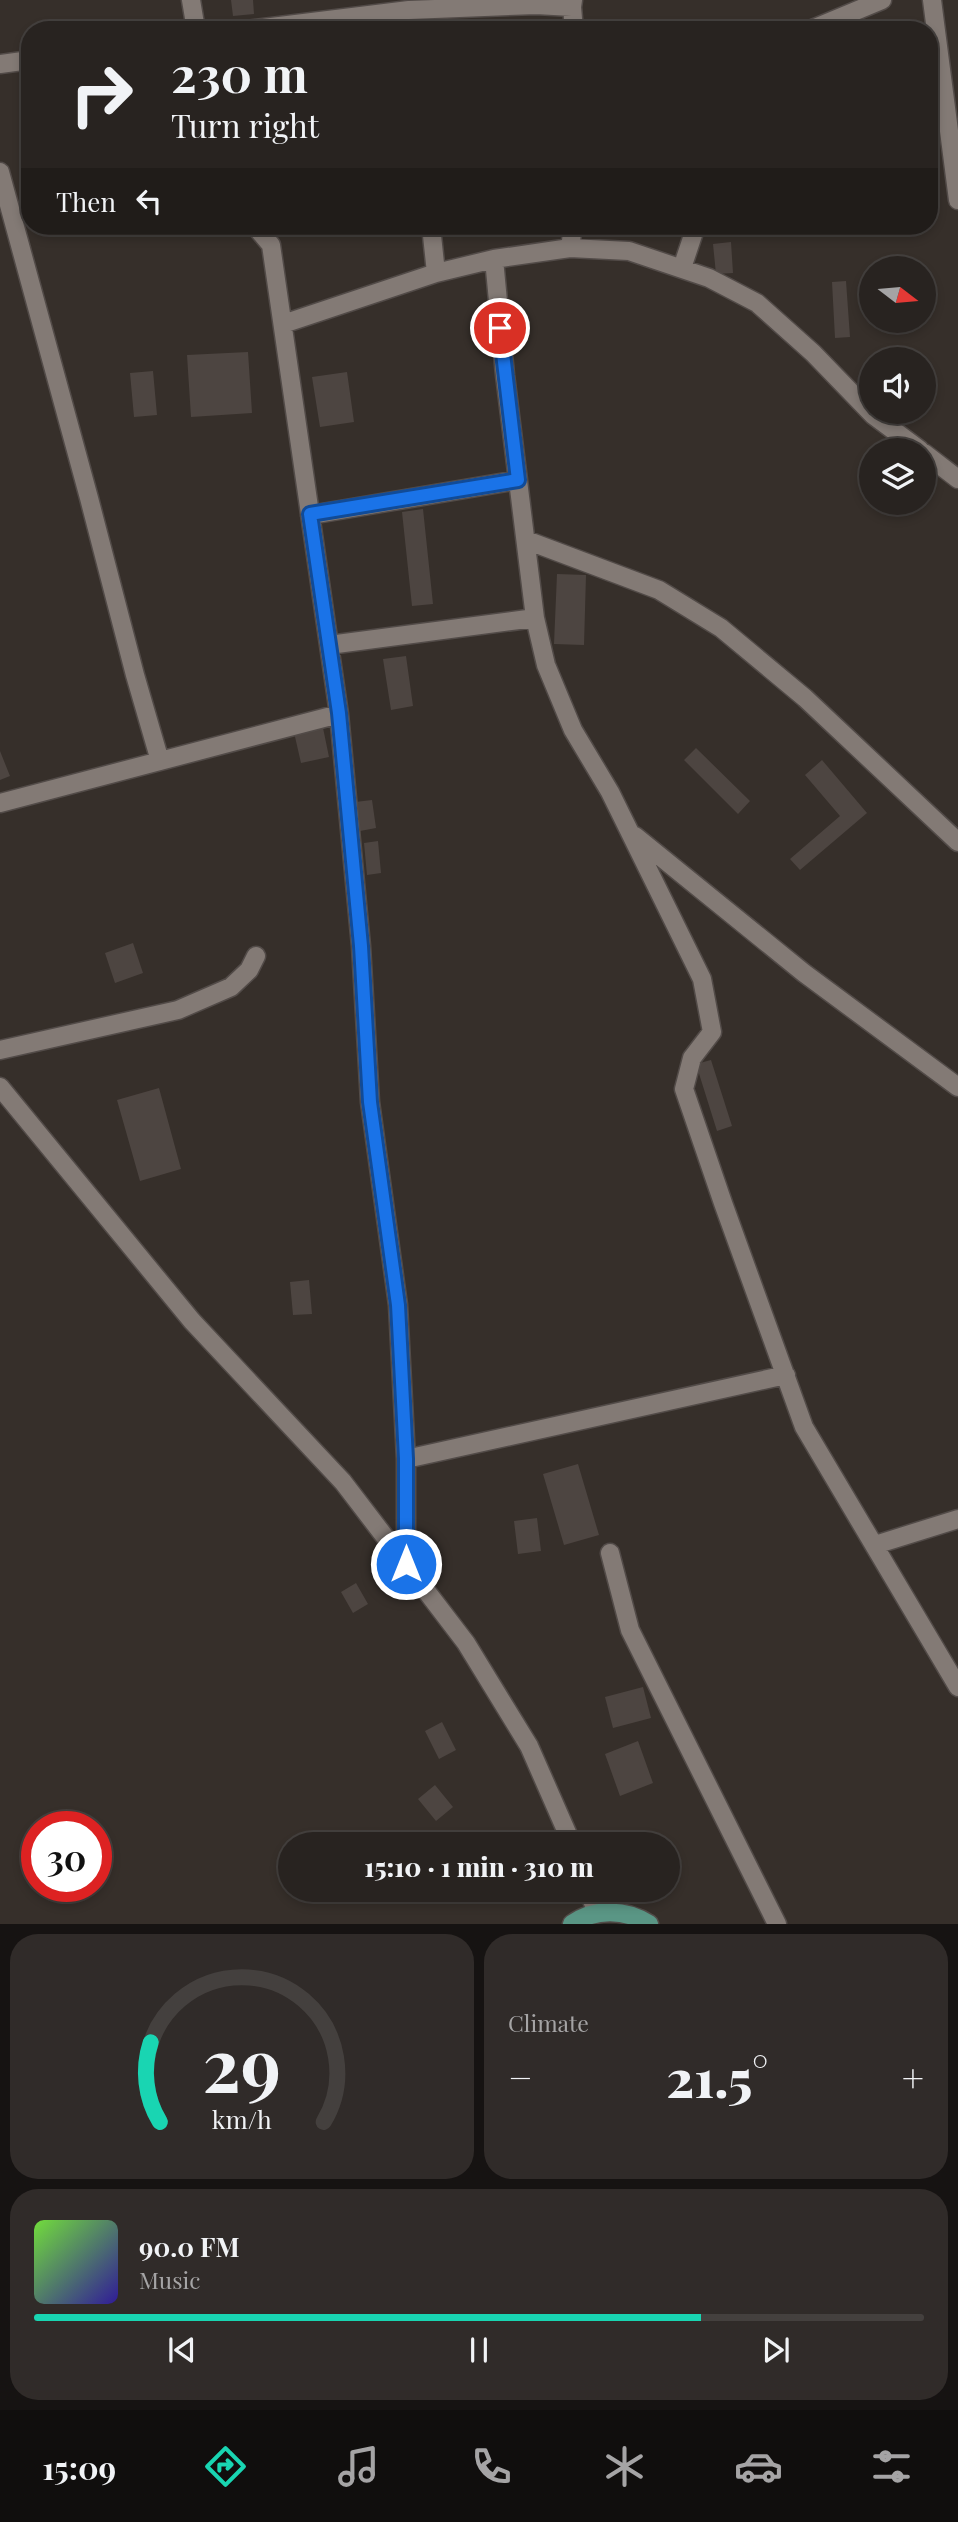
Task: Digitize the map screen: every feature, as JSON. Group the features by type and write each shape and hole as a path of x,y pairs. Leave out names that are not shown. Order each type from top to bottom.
{"main road":[{"path":"572,1923 597,1913 619,1912 649,1923"}],"street":[{"path":"191,0 194,21"},
{"path":"832,21 882,0"},
{"path":"932,0 935,21"},
{"path":"294,21 366,7 409,9 572,3 573,21"},
{"path":"409,9 410,21"},
{"path":"938,46 958,200"},
{"path":"0,64 21,61"},
{"path":"0,172 160,761"},
{"path":"263,235 271,245 339,713 361,946 370,1102 398,1305 406,1459 406,1564"},
{"path":"432,235 436,273"},
{"path":"570,248 572,235"},
{"path":"682,268 693,235"},
{"path":"283,324 436,273 494,259 570,248 629,251 709,278 757,303 813,353 873,415 904,438"},
{"path":"494,259 505,375 535,618 546,665 573,730 629,831 702,979 712,1032 692,1058 684,1089 804,1427 958,1687"},
{"path":"936,462 958,479"},
{"path":"310,514 518,480"},
{"path":"526,540 659,590 722,628 805,698 958,842"},
{"path":"329,645 535,618"},
{"path":"0,803 339,713"},
{"path":"629,831 804,973 958,1087"},
{"path":"0,1050 178,1010 231,987 249,970 256,956"},
{"path":"0,1087 192,1321 343,1482 467,1643 529,1746 567,1832"},
{"path":"406,1459 786,1375"},
{"path":"875,1545 958,1519"},
{"path":"610,1553 630,1630 777,1923"},
{"path":"593,1902 597,1913"}],"building":[{"path":"231,0 253,0 254,14 233,16"},
{"path":"731,242 733,273 716,274 713,244"},
{"path":"846,281 850,337 835,338 832,282"},
{"path":"248,352 252,413 191,417 187,355"},
{"path":"153,371 157,415 134,417 130,373"},
{"path":"347,372 354,422 320,427 312,377"},
{"path":"423,509 433,604 412,606 402,512"},
{"path":"557,574 586,575 584,645 554,644"},
{"path":"406,656 413,706 391,710 383,659"},
{"path":"322,723 329,757 301,763 293,728"},
{"path":"696,748 750,801 738,814 684,760"},
{"path":"0,751 10,776 0,780"},
{"path":"822,760 867,813 800,870 790,859 840,816 805,775"},
{"path":"372,800 376,828 360,831 355,802"},
{"path":"378,841 381,873 367,875 364,843"},
{"path":"133,943 143,973 115,983 105,953"},
{"path":"711,1060 732,1126 717,1131 696,1064"},
{"path":"159,1088 181,1169 140,1181 117,1100"},
{"path":"309,1280 312,1314 293,1315 290,1282"},
{"path":"578,1464 599,1535 564,1545 543,1474"},
{"path":"537,1518 541,1551 518,1554 514,1521"},
{"path":"356,1583 368,1604 353,1613 341,1592"},
{"path":"643,1687 651,1718 613,1728 605,1697"},
{"path":"442,1722 456,1750 439,1759 425,1731"},
{"path":"638,1741 653,1783 620,1796 605,1754"},
{"path":"435,1785 453,1807 436,1821 418,1799"}],"route":[{"path":"406,1564 406,1459 398,1305 370,1102 361,946 339,713 310,514 518,480 500,328"}]}
